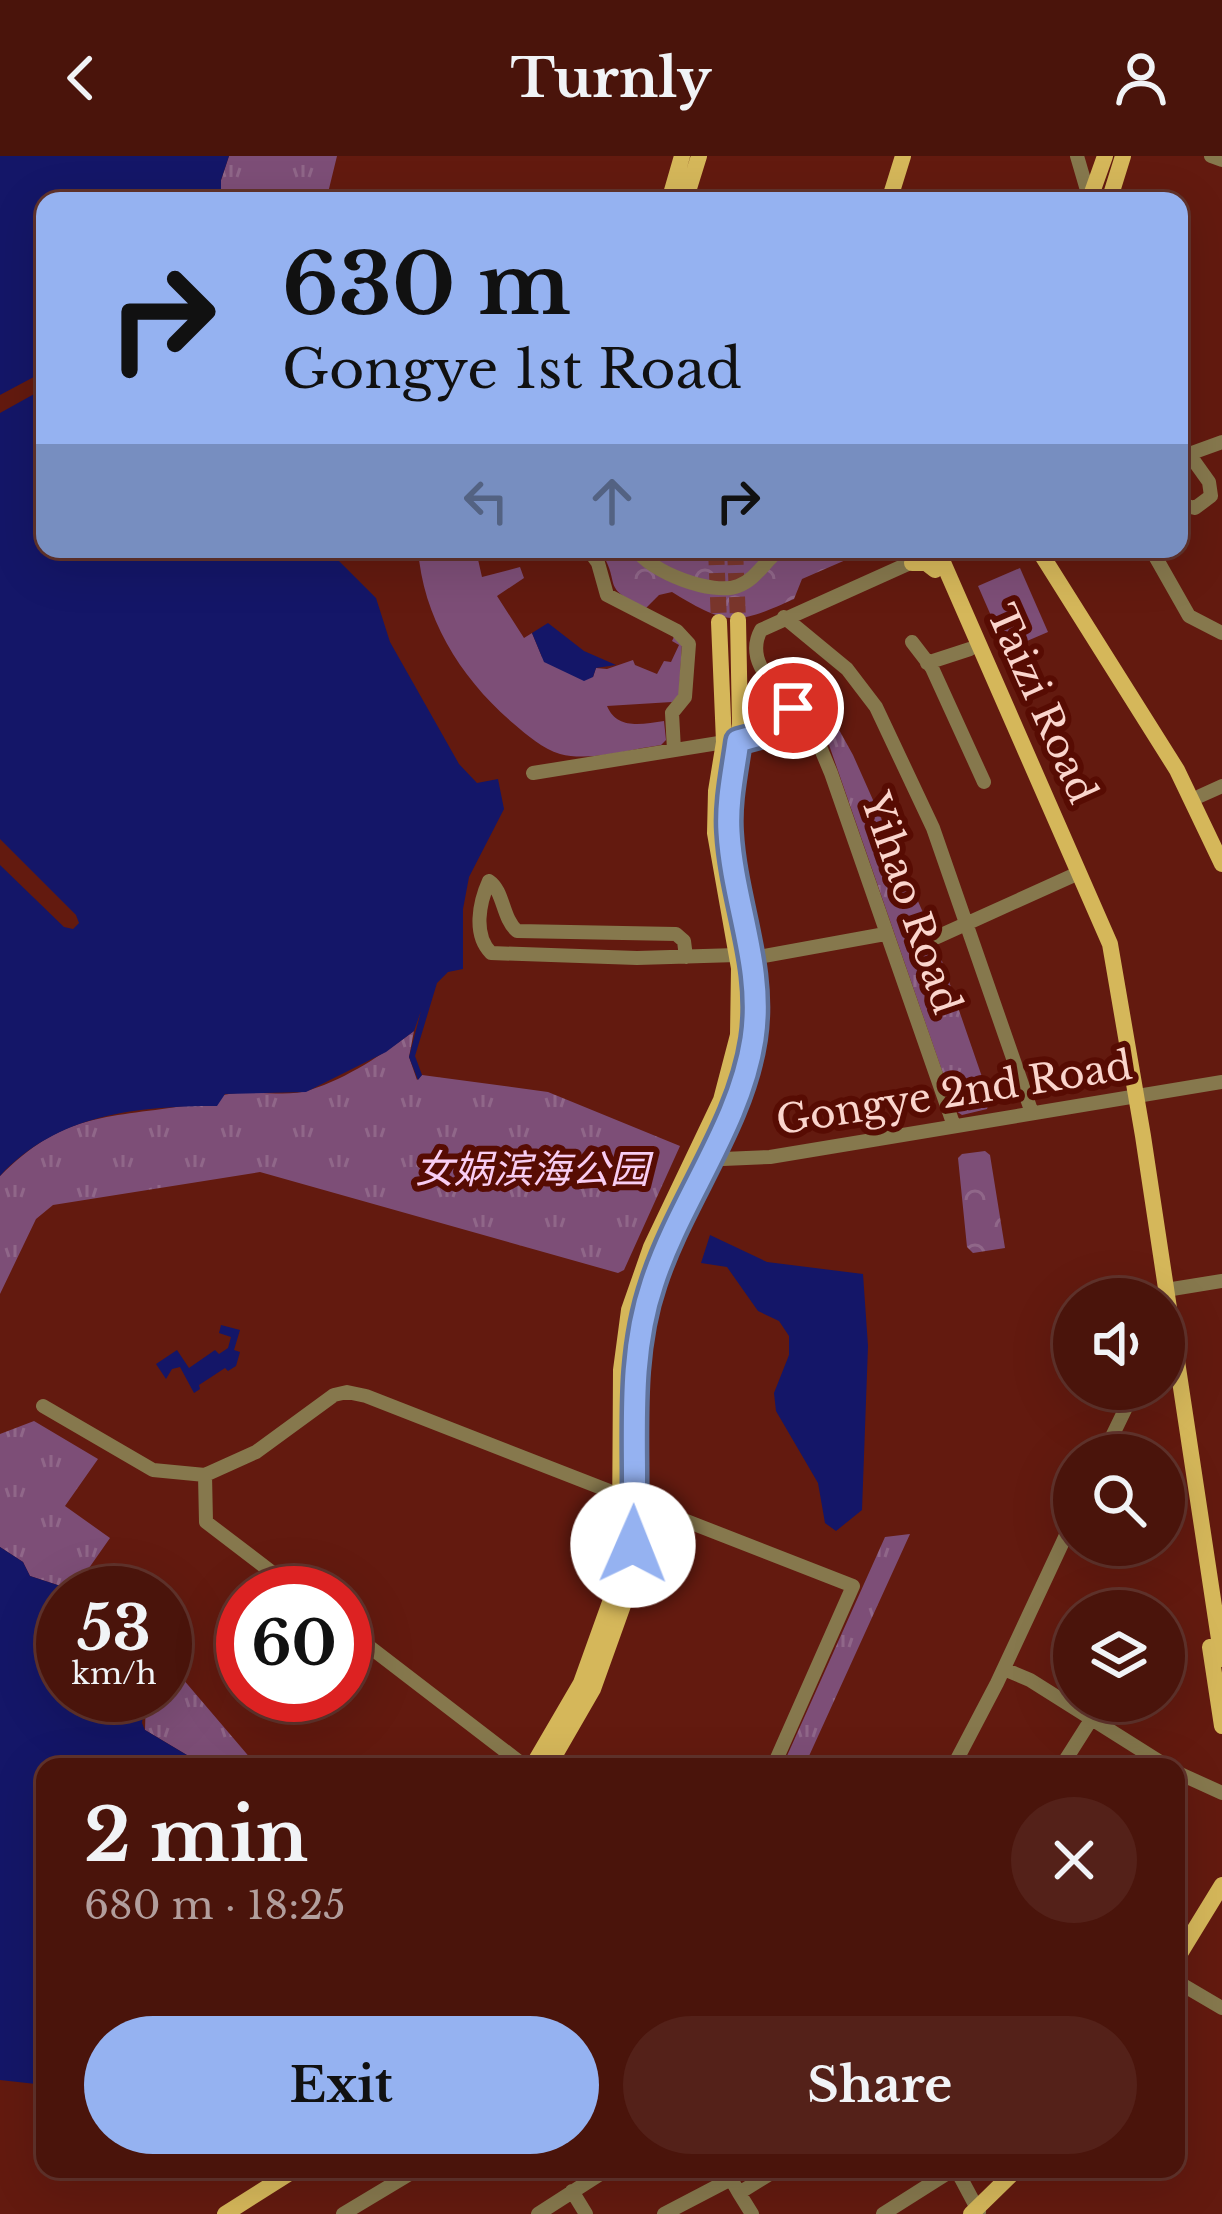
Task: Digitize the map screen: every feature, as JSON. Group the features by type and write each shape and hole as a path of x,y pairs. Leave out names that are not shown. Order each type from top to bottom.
{"main road":[{"path":"672,192 682,156"},
{"path":"688,192 699,156"},
{"path":"880,192 891,156"},
{"path":"892,192 903,156"},
{"path":"1094,192 1108,160"},
{"path":"1108,160 1108,192"},
{"path":"912,563 942,558"},
{"name":"Taizi Road","path":"945,558 970,649 1072,876 1105,964 1158,1278"},
{"name":"Taizi Road","path":"945,558 1103,926 1114,963 1130,1097"},
{"path":"1044,558 1160,740 1222,864"},
{"path":"1055,558 1167,736 1222,842"},
{"path":"553,1758 584,1707 615,1638 630,1579 628,1500 646,1280 704,1154 734,1059 745,956 715,833 716,791 731,741 738,620"},
{"path":"719,622 731,741"},
{"path":"1172,1410 1222,1726"},
{"name":"Taizi Road","path":"1180,1410 1222,1659"},
{"path":"535,1758 574,1696 601,1634 628,1500"},
{"path":"1185,1945 1222,1885"},
{"path":"1185,1966 1222,1907"},
{"path":"208,2214 265,2178"},
{"path":"225,2214 282,2178"},
{"path":"978,2212 1009,2178"},
{"path":"978,2212 1019,2178"}],"street":[{"path":"1077,156 1088,192"},
{"path":"1211,156 1222,160"},
{"path":"1188,451 1222,442"},
{"path":"1188,457 1209,482 1211,496 1195,508 1188,506"},
{"path":"595,558 608,596 677,631 689,644 686,697 672,713 674,751"},
{"path":"643,558 662,572 725,590 753,578 772,558"},
{"path":"1156,558 1189,616 1222,633"},
{"path":"912,563 784,617 847,669 876,707 933,828 1032,1113"},
{"name":"Yihao Road","path":"784,617 761,630 756,652 763,673 824,755 953,1126"},
{"path":"912,642 928,663 984,782"},
{"path":"928,663 970,649"},
{"path":"533,773 775,731 793,708"},
{"path":"1200,796 1222,786"},
{"path":"937,937 1072,876"},
{"path":"686,957 684,941 676,934 517,931 509,923 494,882 489,881 484,892 481,940 491,953 686,957 745,956 885,934"},
{"name":"Gongye 2nd Road","path":"704,1154 753,1159 1222,1082"},
{"path":"1185,1289 1222,1281"},
{"path":"43,1406 153,1471 205,1475 256,1452 328,1399 353,1393 853,1586 777,1758"},
{"path":"205,1475 206,1522 264,1566"},
{"path":"958,1758 1053,1563"},
{"path":"372,1648 517,1758"},
{"path":"1004,1669 1138,1758"},
{"path":"1004,1669 1030,1680 1154,1758"},
{"path":"1067,1758 1087,1726"},
{"path":"1185,1776 1222,1793"},
{"path":"1185,1786 1222,1802"},
{"path":"1185,1985 1222,2008"},
{"path":"343,2214 403,2178"},
{"path":"538,2214 594,2178"},
{"path":"739,2193 763,2178"},
{"path":"883,2214 941,2178"},
{"path":"960,2178 978,2212"},
{"path":"664,2214 731,2179 752,2214"},
{"path":"572,2192 586,2214"},
{"path":"370,2197 382,2214"}],"green space":[{"path":"229,156 337,156 328,192 221,192"},
{"path":"419,558 478,558 482,577 520,567 524,578 497,596 524,638 532,633 542,657 593,677 596,668 633,660 657,674 664,661 671,662 679,645 672,641 674,637 682,643 679,695 672,702 607,706 624,722 664,721 666,740 661,745 584,757 547,749 495,706 462,667 437,623"},
{"path":"850,558 802,579 794,599 759,614 732,618 706,611 672,592 659,595 646,608 616,589 606,561"},
{"path":"1020,568 1048,632 1006,650 978,586"},
{"path":"765,665 810,694 833,719 853,755 933,935 990,1100 987,1109 962,1115 956,1111 828,742"},
{"name":"女娲滨海公园","path":"414,1031 409,1057 417,1080 422,1075 548,1092 680,1146 624,1270 618,1273 260,1172 53,1205 36,1219 0,1294 0,1176 44,1141 107,1117 230,1094 310,1090 351,1072"},
{"path":"985,1151 990,1155 1005,1248 973,1253 967,1247 958,1158"},
{"path":"34,1421 98,1459 65,1506 110,1538 90,1566 36,1566 36,1578 23,1562 0,1547 0,1434"},
{"path":"910,1534 808,1758 786,1758 885,1537"},
{"path":"192,1690 250,1758 192,1758 145,1730 145,1722 192,1722"}],"shaded area":[{"path":"0,156 229,156 221,192 36,192 36,376 0,395"},
{"path":"36,393 36,558 336,558 376,598 390,642 459,764 477,783 498,779 504,809 469,877 463,909 463,969 448,972 437,983 415,1056 422,1075 418,1080 409,1057 421,1011 414,1031 386,1052 306,1092 225,1094 217,1106 157,1108 100,1118 47,1139 0,1176 0,865 64,927 73,929 79,923 0,839 0,413"},
{"path":"548,623 584,651 616,665 596,668 593,677 584,681 544,662 532,633"},
{"path":"710,1235 767,1262 863,1274 868,1346 862,1510 836,1531 825,1523 818,1483 776,1411 774,1393 789,1355 789,1336 779,1321 758,1311 727,1267 701,1263"},
{"path":"221,1325 240,1330 234,1350 240,1352 236,1366 225,1368 194,1393 180,1367 172,1369 166,1379 156,1364 177,1350 189,1368 215,1350 219,1354 228,1348 231,1337 219,1333"},
{"path":"0,1547 23,1562 36,1578 36,1722 142,1722 145,1730 192,1758 36,1758 36,2084 0,2080"}],"tunnel":[{"path":"716,558 719,622"},
{"path":"735,558 738,620"}],"route":[{"path":"633,1545 633,1406 644,1314 668,1244 734,1102 753,1042 753,958 729,831 738,741 775,731 793,708"}]}
